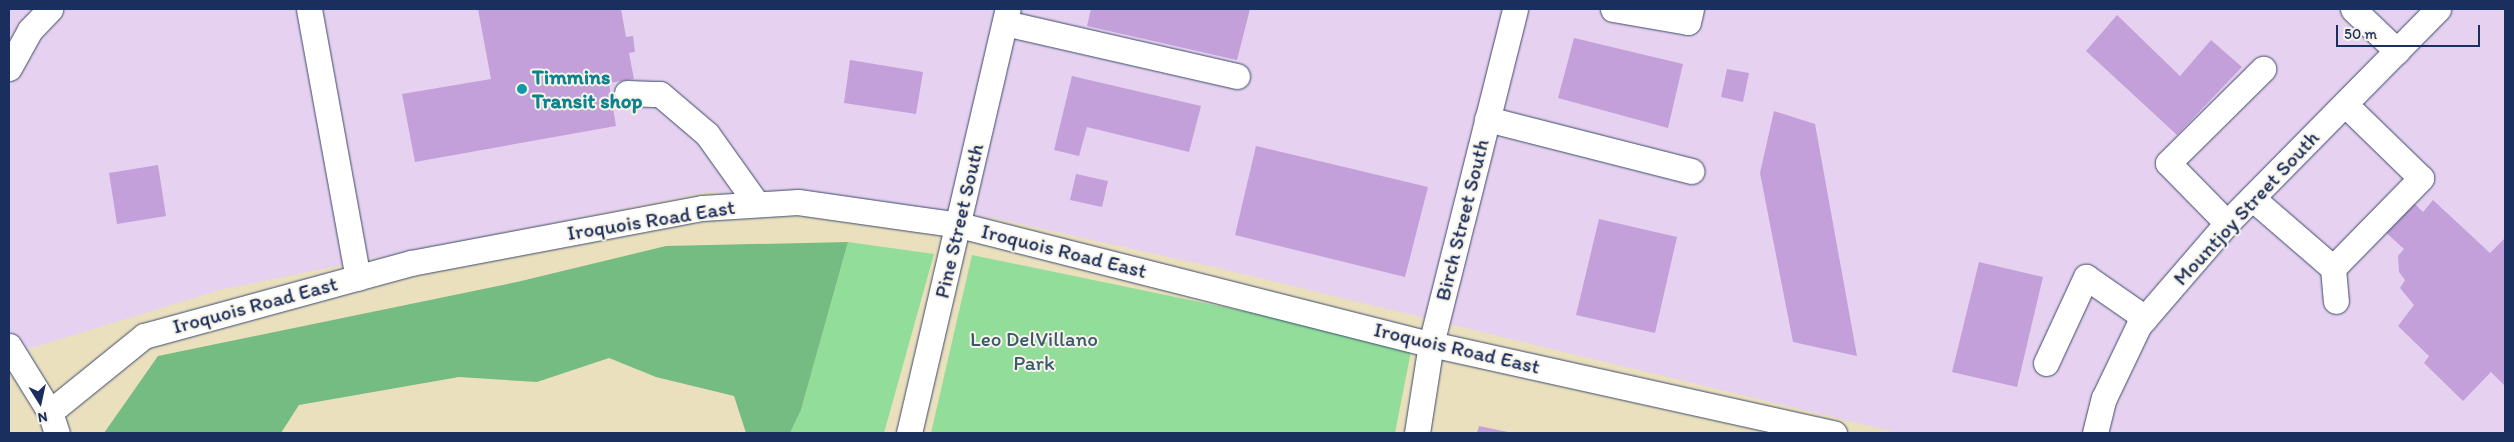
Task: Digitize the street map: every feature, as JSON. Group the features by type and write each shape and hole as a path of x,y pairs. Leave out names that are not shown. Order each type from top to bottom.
{"street":[{"path":"9,68 30,30 50,9"},
{"path":"310,9 358,278"},
{"name":"Birch Street South","path":"1417,433 1431,344 1515,9"},
{"path":"1613,9 1688,22 1691,9"},
{"path":"2353,9 2397,51"},
{"name":"Mountjoy Street South","path":"2095,433 2104,398 2139,325 2227,223 2438,9"},
{"path":"1006,16 1237,76"},
{"name":"Pine Street South","path":"909,433 959,225 1006,16"},
{"path":"2227,223 2168,164 2263,69"},
{"path":"627,92 660,94 673,105 706,134 757,204"},
{"path":"2333,268 2421,178 2345,104"},
{"path":"1487,118 1691,171"},
{"path":"2252,198 2333,268 2336,300"},
{"name":"Iroquois Road East","path":"54,423 144,336 411,263 702,208 798,202 959,225 1431,344 1834,433"},
{"path":"2046,363 2086,277 2145,318"},
{"path":"9,346 54,423"}],"shaded area":[{"path":"9,9 2505,9 2505,433 1899,433 1218,268 993,218 708,192 223,289 9,355"}],"green space":[{"path":"848,242 934,254 884,433 790,433 801,410"},
{"path":"848,242 801,410 790,433 746,433 734,396 656,377 609,358 537,382 459,377 299,405 281,433 104,433 158,356 517,282 666,246"},
{"name":"Leo DelVillano Park","path":"972,255 1412,346 1395,433 931,433"}],"building":[{"name":"Timmins Transit shop","path":"478,9 621,9 626,37 633,36 635,52 629,53 634,79 609,83 616,126 415,162 402,94 491,79"},
{"path":"1091,9 1250,9 1237,60 1087,26"},
{"path":"2117,15 2180,76 2211,40 2242,67 2177,135 2086,51"},
{"path":"1574,38 1683,64 1668,128 1558,98"},
{"path":"850,60 923,72 916,114 844,103"},
{"path":"1727,69 1749,73 1743,102 1721,97"},
{"path":"1072,76 1201,106 1189,152 1087,127 1079,156 1054,150"},
{"path":"1774,111 1815,124 1857,356 1793,342 1760,173"},
{"path":"1256,146 1428,187 1405,277 1235,235"},
{"path":"158,165 166,216 117,224 109,173"},
{"path":"1076,174 1108,181 1102,207 1070,200"},
{"path":"2433,200 2490,253 2505,238 2505,386 2491,372 2463,401 2424,363 2429,356 2398,326 2414,305 2400,288 2405,280 2399,272 2398,256 2404,249 2383,230 2413,202 2423,212"},
{"path":"1599,219 1677,237 1655,333 1576,315"},
{"path":"1979,262 2043,277 2017,387 1952,372"},
{"path":"1479,426 1508,432 1508,433 1477,433"}],"place":[{"name":"Timmins Transit shop","path":"522,89"}]}
